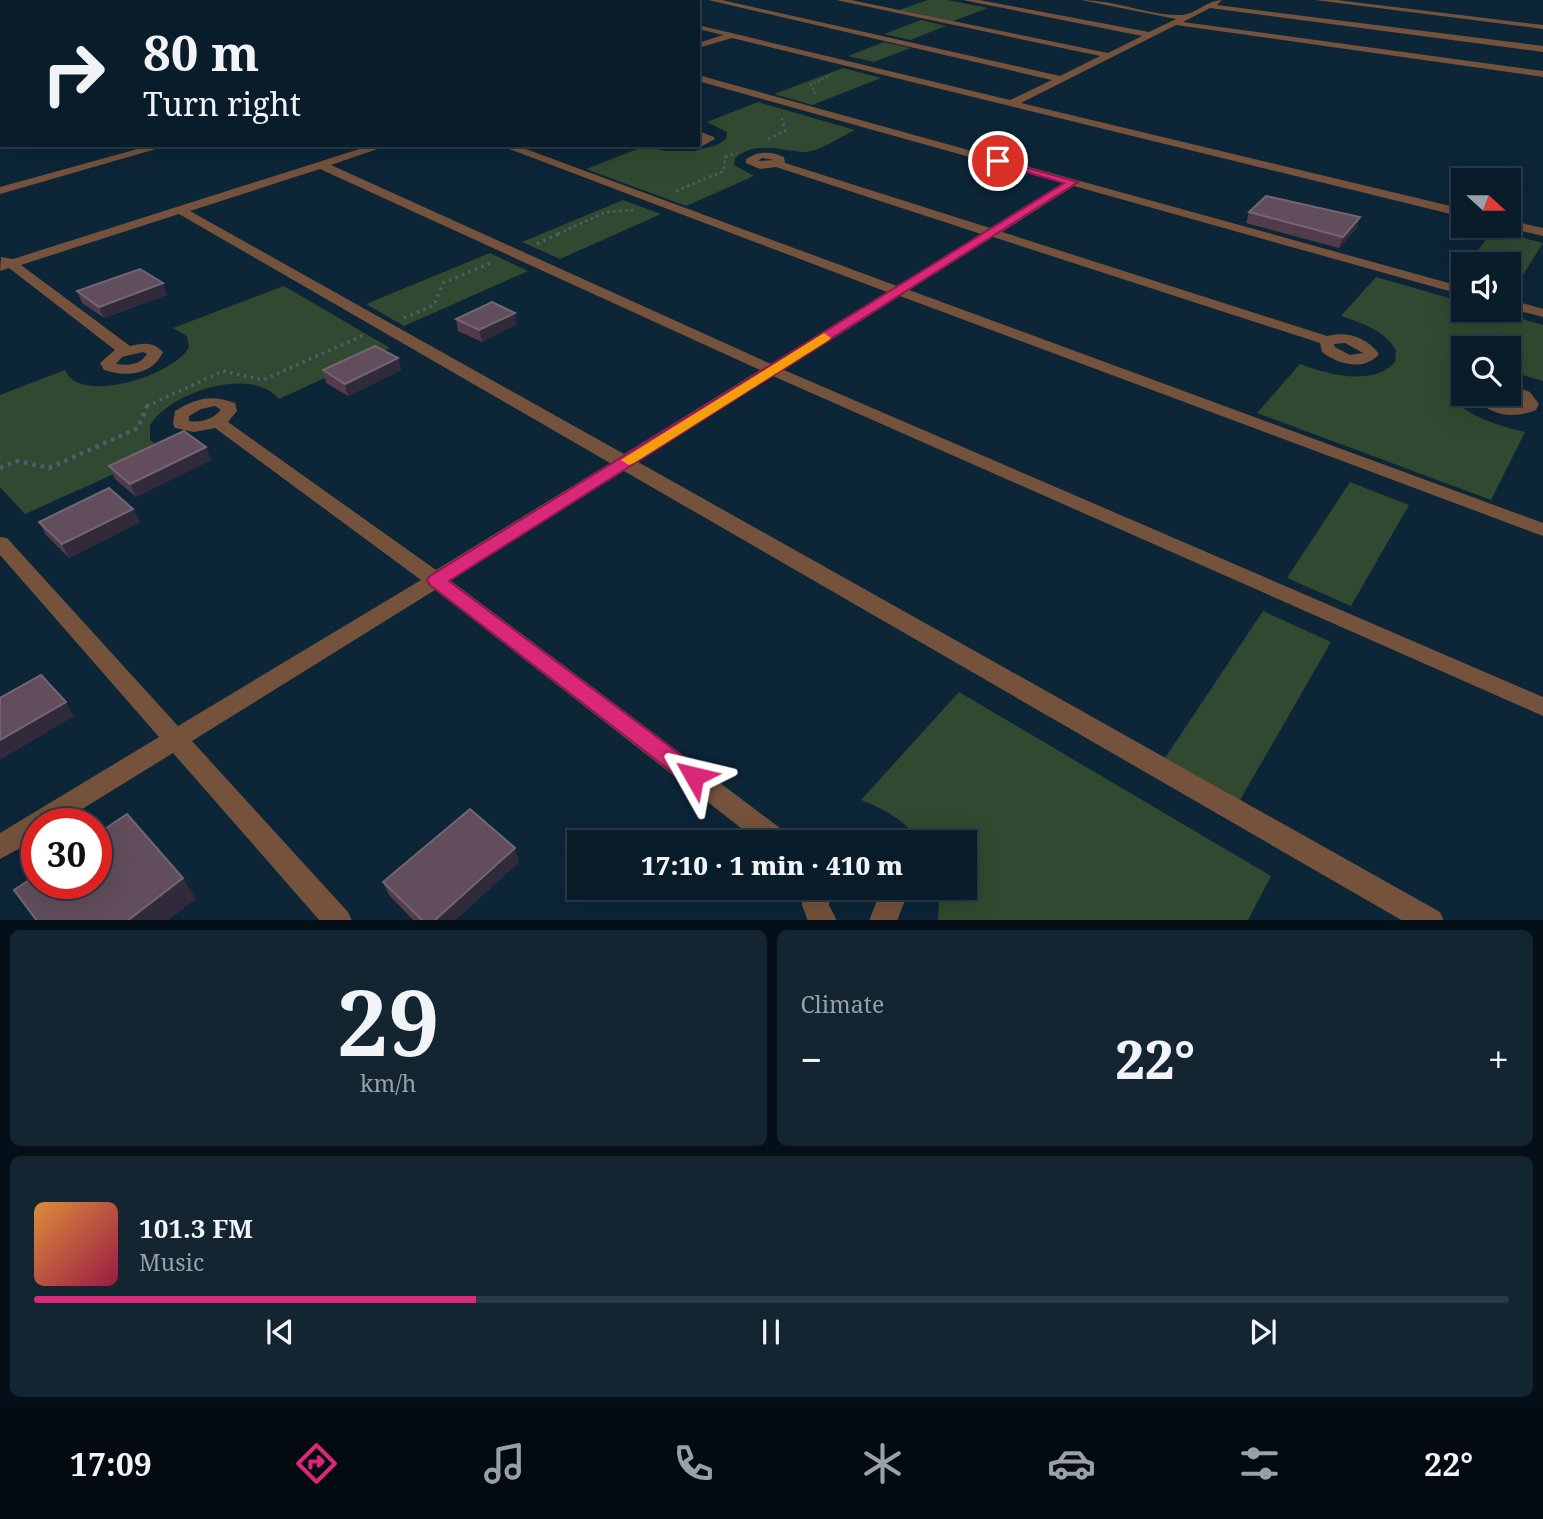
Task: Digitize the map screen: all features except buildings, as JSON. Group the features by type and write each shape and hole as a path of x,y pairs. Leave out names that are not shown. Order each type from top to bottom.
{"street":[{"path":"712,0 1061,79"},
{"path":"840,0 1107,55"},
{"path":"967,0 1150,35"},
{"path":"1085,0 1179,20 1543,74"},
{"path":"1012,103 1221,0"},
{"path":"1319,0 1543,27"},
{"path":"1209,6 1543,49"},
{"path":"700,27 1451,210"},
{"path":"700,45 732,35"},
{"path":"700,79 1451,288"},
{"path":"700,135 710,138 700,143"},
{"path":"0,191 158,147"},
{"path":"4,262 378,147"},
{"path":"509,147 1543,530"},
{"path":"778,164 993,231 1327,341"},
{"path":"321,165 772,370 1543,707"},
{"path":"64,808 436,580 1073,182"},
{"path":"180,210 1430,920"},
{"path":"1521,227 1543,232"},
{"path":"4,262 125,350"},
{"path":"1521,307 1543,313"},
{"path":"1521,394 1537,409"},
{"path":"1498,406 1509,410 1537,409"},
{"path":"217,422 436,580 763,830"},
{"path":"0,543 338,920"},
{"path":"0,846 21,834"},
{"path":"815,900 823,920"},
{"path":"883,920 889,900"}],"path":[{"path":"629,201 641,206"}],"green space":[{"path":"928,0 948,0 988,8 953,21 899,10"},
{"path":"921,20 946,26 910,40 884,34"},
{"path":"884,42 910,48 874,62 848,56"},
{"path":"843,68 881,78 812,105 774,94"},
{"path":"758,102 855,130 810,152 760,148 743,153 735,158 734,165 754,176 686,206 586,169 642,147 666,151 694,151 717,145 726,139 727,132 707,122"},
{"path":"623,200 661,214 560,259 522,242"},
{"path":"1521,237 1543,243 1521,278 1521,252 1477,252 1487,238"},
{"path":"490,253 528,271 404,326 366,304"},
{"path":"1376,277 1451,299 1451,322 1521,322 1521,319 1543,325 1543,381 1521,375 1521,336 1451,336 1451,406 1462,406 1490,422 1525,432 1491,500 1257,413 1300,364 1336,374 1362,376 1386,370 1395,362 1396,350 1385,337 1341,316"},
{"path":"284,286 390,348 279,399 266,389 249,384 211,387 192,394 160,413 150,425 150,440 165,451 25,514 0,487 0,395 65,370 74,380 88,386 107,386 147,376 180,358 189,347 187,336 173,328"},
{"path":"1350,482 1409,505 1351,606 1287,578"},
{"path":"1263,611 1331,642 1240,800 1165,758"},
{"path":"959,692 1271,876 1248,920 938,920 939,900 977,900 977,830 910,830 878,807 861,800"}],"slow traffic":[{"path":"629,460 824,338"}],"route":[{"path":"694,776 436,580 1073,182 998,161"}]}
